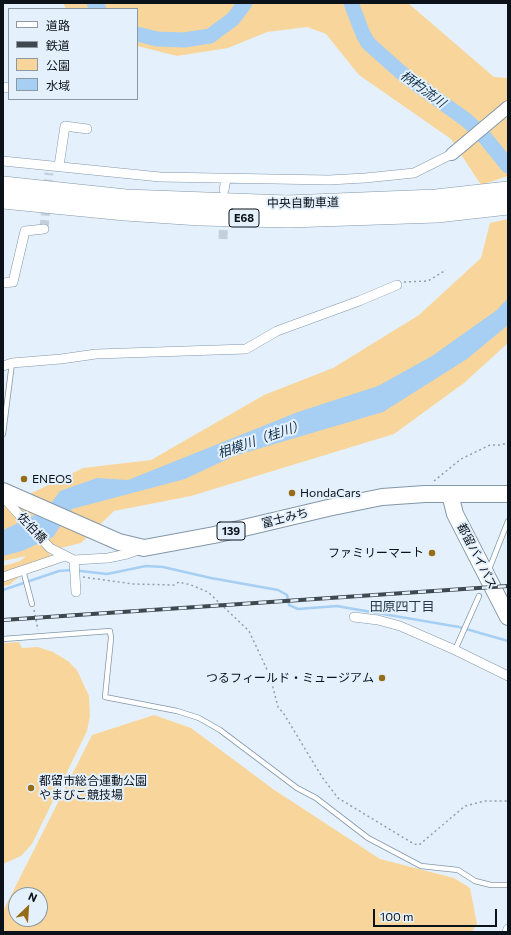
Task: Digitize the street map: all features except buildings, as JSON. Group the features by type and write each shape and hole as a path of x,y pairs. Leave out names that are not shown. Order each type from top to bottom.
{"highway":[{"name":"中央自動車道","path":"3,185 126,198 287,204 381,201 508,190"},
{"name":"中央自動車道","path":"3,200 124,212 252,218 381,217 485,210 508,206"},
{"name":"富士みち","path":"3,491 19,505 77,524 119,542 144,548 214,535 367,500 425,494 508,494"},
{"name":"都留バイパス","path":"450,494 455,514 508,617"}],"street":[{"path":"3,161 53,168 160,177 226,179 365,178 414,173 452,154 508,107"},
{"path":"53,168 65,126 88,129"},
{"path":"224,190 226,179"},
{"path":"3,283 13,282 26,231 44,229"},
{"path":"7,364 96,354 246,349 277,331 359,301 397,285"},
{"name":"佐伯橋","path":"3,497 19,505 50,548 65,556 75,569"},
{"path":"76,592 75,569 144,548"},
{"path":"3,577 23,573 65,556"},
{"path":"354,616 400,626 455,650 508,676"}],"lane":[{"path":"3,434 7,364"},
{"path":"487,575 508,521"},
{"path":"23,573 32,604"},
{"path":"455,650 479,596"},
{"path":"3,639 110,631 112,638 104,697 177,711 199,718 220,730 297,788 316,798 368,838 421,866 458,870 475,881 491,885 508,885"}],"path":[{"path":"397,285 409,281 428,281 446,270"},
{"path":"425,494 430,484 461,459 490,445 508,443"},
{"path":"75,569 132,584 174,585 179,582 208,592 249,631 270,676 278,707 284,714 322,777 338,798 414,844 419,845 465,806 485,802 508,801"},
{"path":"32,604 40,636"}],"green space":[{"path":"63,3 408,3 494,77 508,78 508,176 481,185 451,139 359,75 326,34 307,27 267,32 228,48 177,56 138,46 138,8 66,8"},
{"path":"508,219 508,343 464,383 394,434 191,496 114,511 81,543 48,551 57,564 19,577 9,585 3,586 3,566 20,561 26,556 3,561 3,507 83,468 151,460 264,395 333,368 419,315 481,258 490,223"},
{"name":"都留市総合運動公園 やまびこ競技場","path":"19,642 22,648 38,647 53,652 68,661 77,670 89,696 90,716 87,731 32,844 21,856 3,864 3,643"},
{"path":"154,715 191,728 273,789 380,859 454,878 470,888 477,924 472,932 3,932 3,911 8,901 8,927 48,927 48,887 15,887 92,735"}],"water":[{"name":"相模川（桂川）","path":"508,298 508,325 467,359 383,412 234,456 185,479 72,509 53,537 22,551 3,556 3,530 46,510 60,491 97,478 128,480 298,412 378,386 432,356 497,310"}],"waterway":[{"name":"柄杓流川","path":"94,3 98,8"},
{"name":"柄杓流川","path":"138,34 157,39 184,40 210,36 233,19 245,3"},
{"name":"柄杓流川","path":"351,3 368,43 405,76 465,119 482,134 508,166"},
{"path":"3,590 59,571 72,570 107,574 146,566 163,567 211,578 278,590 287,595 289,605 298,609 337,606 459,627 508,641"}],"tunnel":[{"path":"44,229 49,173"},
{"path":"223,239 224,213"}],"railway":[{"path":"3,620 508,586"}],"place":[{"name":"ENEOS","path":"24,479"},
{"name":"HondaCars","path":"292,493"},
{"name":"ファミリーマート","path":"432,553"},
{"name":"つるフィールド・ミュージアム","path":"382,678"},
{"name":"都留市総合運動公園 やまびこ競技場","path":"31,788"}],"district":[{"name":"田原四丁目","path":"402,607"}]}
